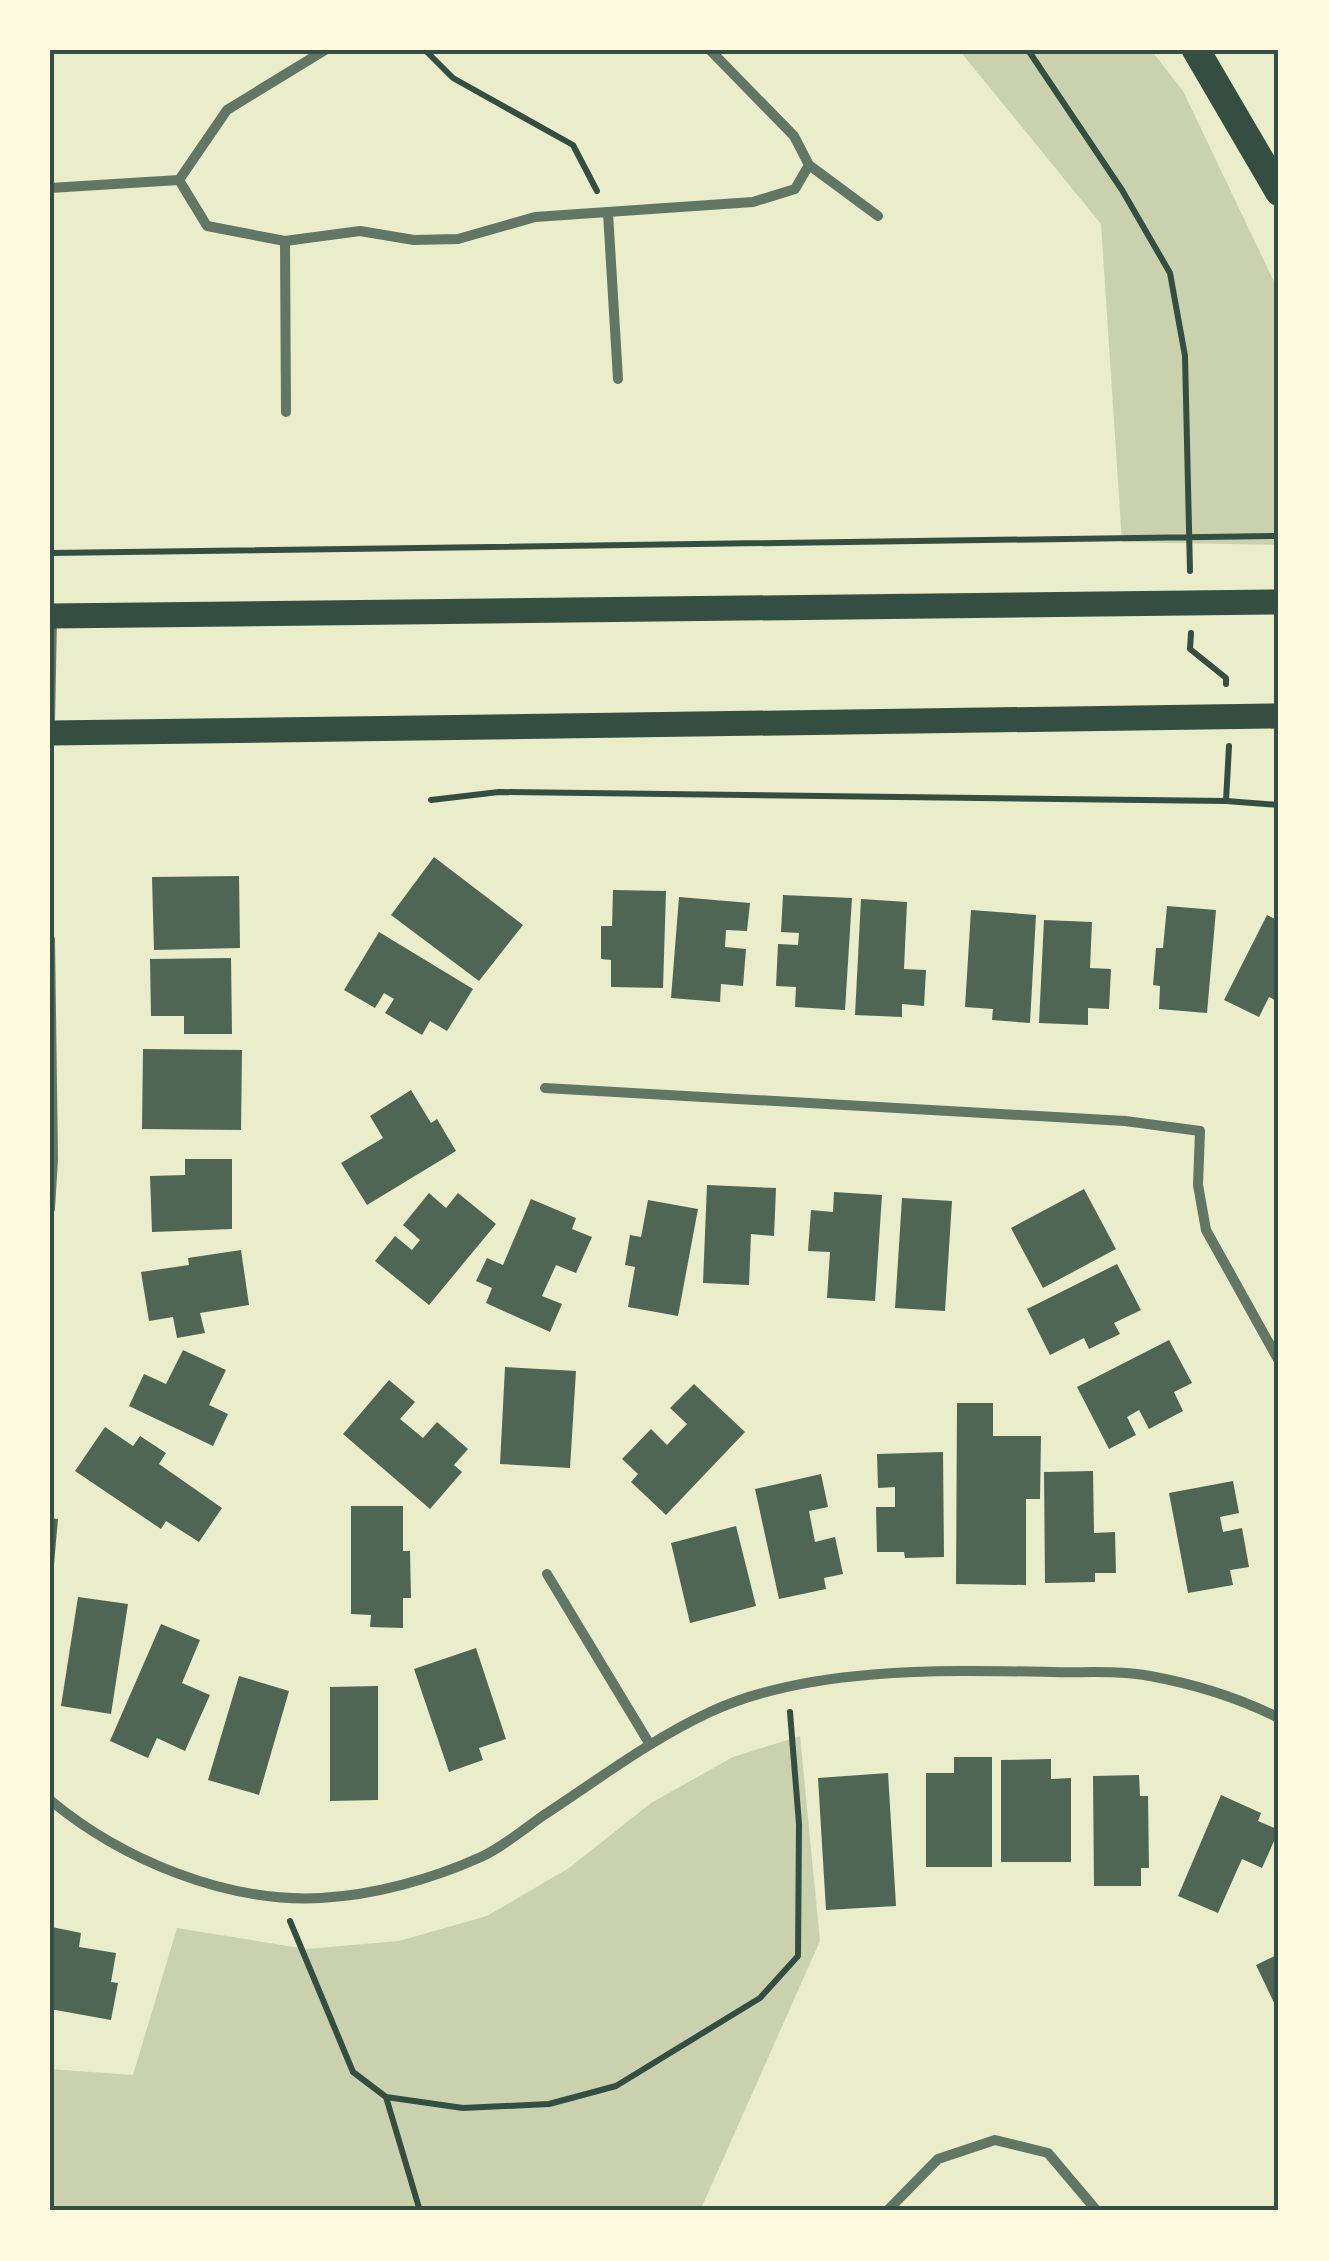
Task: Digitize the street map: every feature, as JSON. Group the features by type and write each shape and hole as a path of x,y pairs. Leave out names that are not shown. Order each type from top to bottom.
{"highway":[{"path":"1196,50 1279,192"}],"main road":[{"path":"51,616 1279,602"},
{"path":"50,733 1279,716"}],"street":[{"path":"179,180 227,110 325,50"},
{"path":"710,50 794,136 809,165 878,216"},
{"path":"179,180 207,226 285,241 360,231 414,240 458,239 535,218 753,202 794,190 809,165"},
{"path":"50,188 179,180"},
{"path":"608,213 618,378"},
{"path":"285,241 286,412"},
{"path":"50,721 51,616"},
{"path":"50,939 50,1208"},
{"path":"545,1088 1126,1121 1200,1131 1198,1185 1206,1230 1279,1361"},
{"path":"547,1574 649,1743"},
{"path":"50,1800 139,1858 234,1891 320,1898 406,1884 484,1856 649,1743 714,1710 832,1679 894,1673 1007,1671 1147,1675 1278,1713"},
{"path":"887,2211 938,2159 995,2140 1048,2154 1097,2211"}],"path":[{"path":"425,50 454,78 573,145 608,213"},
{"path":"1028,50 1122,190 1170,273 1186,356 1190,649 1226,678 1226,801"},
{"path":"50,553 1279,536"},
{"path":"430,800 499,792 1226,801 1279,805"},
{"path":"279,1895 354,2072 386,2097 462,2108 549,2104 616,2086 760,1998 798,1956 799,1824 786,1688"},
{"path":"386,2097 420,2211"}],"green space":[{"path":"959,50 1151,50 1183,91 1279,292 1279,545 1122,542 1101,224"},
{"path":"800,1736 820,1941 700,2211 50,2211 50,2069 133,2075 177,1928 306,1949 399,1941 487,1916 569,1868 651,1803 733,1757"}],"building":[{"path":"434,857 523,925 479,981 391,915"},
{"path":"239,876 240,948 154,950 152,877"},
{"path":"613,890 666,891 663,988 611,987 611,960 601,959 601,926 612,926"},
{"path":"783,895 852,898 845,1010 795,1007 796,987 776,986 778,944 798,945 799,933 781,932"},
{"path":"679,897 750,903 747,931 726,930 725,947 746,949 743,986 721,984 720,1002 671,998"},
{"path":"861,899 907,902 904,969 926,970 924,1006 902,1004 902,1017 855,1015"},
{"path":"1167,906 1216,910 1207,1013 1159,1009 1160,986 1153,985 1156,948 1163,948"},
{"path":"971,910 1036,915 1030,1023 992,1020 993,1009 965,1007"},
{"path":"1267,915 1279,921 1279,1002 1269,997 1259,1017 1224,1000"},
{"path":"1044,920 1092,922 1090,968 1111,969 1109,1009 1088,1008 1088,1025 1039,1023"},
{"path":"379,932 473,989 447,1031 430,1021 422,1035 385,1013 394,999 384,993 375,1008 344,990"},
{"path":"231,958 232,1034 184,1034 184,1016 151,1016 150,959"},
{"path":"143,1049 242,1050 241,1130 142,1129"},
{"path":"411,1090 431,1123 437,1119 456,1151 367,1205 341,1163 383,1138 370,1116"},
{"path":"185,1159 232,1159 232,1229 152,1232 150,1176 185,1175"},
{"path":"707,1185 776,1188 774,1236 751,1234 749,1285 703,1283"},
{"path":"1084,1189 1116,1249 1043,1288 1011,1228"},
{"path":"834,1192 882,1195 875,1301 827,1298 830,1252 808,1251 811,1210 833,1212"},
{"path":"429,1193 446,1208 458,1193 496,1224 429,1305 375,1261 395,1236 412,1250 420,1240 403,1225"},
{"path":"902,1198 952,1201 945,1311 895,1308"},
{"path":"531,1199 576,1218 572,1229 592,1237 576,1273 556,1265 542,1296 562,1304 550,1332 486,1303 492,1288 476,1281 487,1258 503,1265"},
{"path":"648,1200 698,1209 678,1316 628,1307 635,1267 625,1265 630,1235 641,1237"},
{"path":"241,1250 249,1305 200,1313 205,1333 177,1338 173,1317 149,1321 141,1272 189,1265 188,1258"},
{"path":"1117,1264 1141,1310 1114,1323 1120,1334 1089,1349 1084,1338 1050,1355 1027,1309"},
{"path":"1169,1340 1192,1383 1174,1392 1183,1411 1149,1429 1139,1410 1127,1417 1136,1435 1109,1449 1077,1387"},
{"path":"183,1350 226,1370 209,1405 228,1414 213,1446 129,1406 144,1374 166,1384"},
{"path":"505,1367 576,1371 570,1468 500,1464"},
{"path":"389,1380 415,1402 400,1419 423,1438 437,1422 468,1449 454,1465 462,1472 430,1509 343,1434"},
{"path":"694,1384 745,1432 666,1515 631,1482 638,1474 622,1459 651,1429 667,1445 687,1424 670,1408"},
{"path":"957,1403 993,1403 993,1436 1041,1436 1040,1499 1026,1499 1026,1585 956,1584"},
{"path":"105,1427 133,1446 140,1436 166,1453 159,1464 222,1508 199,1542 166,1521 161,1529 75,1471"},
{"path":"943,1452 944,1557 905,1558 904,1552 877,1552 876,1507 895,1507 895,1487 878,1488 877,1454"},
{"path":"1093,1471 1094,1533 1115,1532 1116,1573 1095,1573 1095,1582 1045,1583 1044,1472"},
{"path":"821,1474 828,1507 809,1511 815,1542 835,1537 843,1574 824,1578 826,1589 779,1599 755,1489"},
{"path":"1233,1481 1239,1513 1220,1517 1223,1532 1242,1528 1249,1567 1230,1570 1233,1585 1188,1593 1169,1493"},
{"path":"351,1506 403,1506 403,1551 410,1551 411,1598 403,1598 403,1628 370,1627 371,1615 351,1614"},
{"path":"50,1518 58,1519 53,1576 50,1576"},
{"path":"736,1526 756,1606 690,1623 671,1543"},
{"path":"78,1597 128,1604 111,1714 61,1706"},
{"path":"161,1624 200,1640 182,1683 210,1695 185,1751 157,1738 148,1758 110,1741"},
{"path":"476,1648 506,1739 479,1748 483,1760 449,1772 414,1669"},
{"path":"239,1676 289,1691 259,1795 208,1780"},
{"path":"378,1686 378,1800 330,1801 330,1687"},
{"path":"954,1757 992,1757 992,1867 926,1867 926,1773 954,1773"},
{"path":"1051,1759 1051,1779 1071,1778 1071,1862 1001,1862 1001,1760"},
{"path":"888,1773 896,1906 826,1910 818,1778"},
{"path":"1139,1775 1140,1796 1148,1796 1149,1868 1141,1868 1141,1886 1094,1886 1093,1776"},
{"path":"1221,1795 1261,1813 1258,1821 1279,1830 1262,1868 1242,1859 1218,1913 1178,1896"},
{"path":"52,1927 81,1933 79,1947 116,1953 111,1982 118,1983 111,2020 50,2009"},
{"path":"1279,1954 1279,2005 1276,2007 1256,1965"}]}
